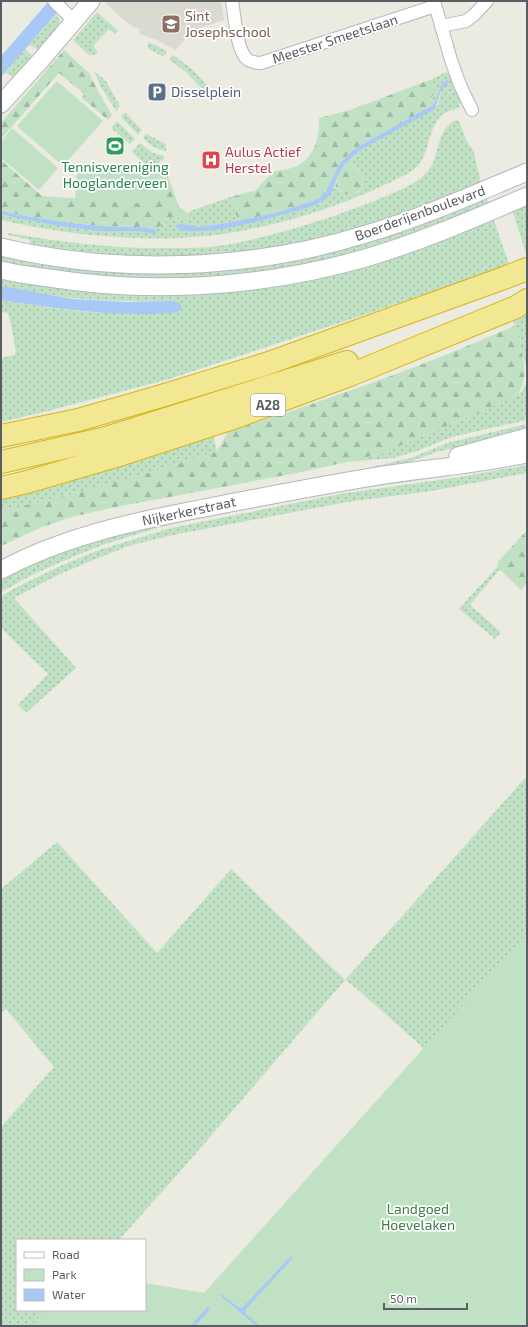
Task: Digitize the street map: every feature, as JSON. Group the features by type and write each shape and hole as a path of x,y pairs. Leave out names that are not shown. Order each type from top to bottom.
{"highway":[{"path":"1,436 78,420 266,364 527,269"},
{"name":"A28","path":"1,462 106,438 376,352 527,292"},
{"name":"A28","path":"1,488 116,456 236,417 350,376 516,307 527,300"}],"main road":[{"path":"1,104 68,15 91,1"},
{"name":"Boerderijenboulevard","path":"1,247 61,258 109,262 176,264 240,260 304,250 365,235 394,226 527,172"},
{"name":"Boerderijenboulevard","path":"1,270 61,280 118,286 175,287 241,282 305,272 369,257 430,236 527,196"},
{"name":"Nijkerkerstraat","path":"384,475 527,437"},
{"name":"Nijkerkerstraat","path":"1,570 48,548 80,536 108,529 319,486 384,475 496,460 527,454"}],"street":[{"path":"54,1 68,15"},
{"name":"Meester Smeetslaan","path":"232,1 240,47 247,59 256,63 261,63 434,4"},
{"path":"440,26 466,21 487,1"},
{"path":"434,4 460,85 472,110"}],"shaded area":[{"name":"Sint Josephschool","path":"107,1 221,1 224,20 192,31 176,50 157,40 139,34 140,29 132,26 123,19 105,3"}],"green space":[{"path":"97,12 118,31 115,34 109,29 93,46 98,52 94,55 89,55 73,40"},
{"path":"56,14 62,26 40,52 29,45"},
{"path":"149,42 167,51 165,55 162,56 149,49 147,46"},
{"path":"25,49 34,58 16,80 9,74 5,73"},
{"path":"64,50 89,73 112,115 108,120 82,98 84,94 59,73 1,139 1,123"},
{"path":"173,55 192,69 208,86 203,90 186,72 171,61 170,58"},
{"path":"94,71 106,81 120,106 116,111 100,85"},
{"path":"446,72 451,74 463,102 459,104 460,107 441,116 432,131 424,155 415,169 386,185 317,212 246,230 196,237 168,238 112,237 83,234 27,226 1,220 1,214 75,228 112,231 144,231 156,234 155,230 171,217 188,219 190,211 231,197 238,221 198,227 175,226 175,228 194,231 228,227 271,218 316,205 322,202 335,187 345,194 355,194 362,187 363,179 360,171 348,161 364,148 438,105 443,87 439,89 435,104 429,108 435,87 432,79"},
{"path":"432,79 435,87 429,108 354,149 340,163 330,184 321,197 275,213 238,221 231,197 252,191 254,192 274,171 295,167 303,162 314,148 319,129 319,118 350,110"},
{"path":"57,81 103,121 63,166 17,126"},
{"path":"124,113 126,113 142,130 138,135 121,117"},
{"path":"457,120 460,123 466,140 473,150 482,187 420,213 255,255 105,260 29,246 30,240 8,235 8,233 88,244 148,248 211,247 239,243 331,217 383,198 415,182 428,171 432,165 440,139 446,127"},
{"path":"117,121 135,139 130,144 111,128"},
{"path":"12,128 58,168 39,190 1,158 1,142"},
{"path":"146,134 166,144 166,151 148,143 143,138"},
{"path":"140,143 153,153 164,156 163,161 160,160 158,173 155,173 132,152"},
{"path":"1,160 42,196 156,204 158,166 165,168 179,207 190,214 189,219 171,217 155,230 149,228 108,227 38,218 1,211"},
{"path":"348,161 361,173 364,180 361,189 354,194 345,194 335,187 340,172"},
{"path":"77,168 158,173 157,204 75,199"},
{"path":"485,194 490,207 337,262 175,283 1,267 1,250 242,263"},
{"path":"527,199 527,257 511,206"},
{"path":"493,218 509,264 508,265 361,316 169,379 1,422 1,358 14,355 16,353 8,313 1,312 1,300 59,309 101,313 164,301 82,299 42,294 1,286 1,273 241,285"},
{"path":"526,314 527,369 519,345 521,340 513,319"},
{"path":"516,325 521,340 519,345 524,364 523,384 517,395 482,411 383,453 297,473 111,508 72,517 42,527 1,546 1,511 72,494 148,473 217,451 228,432 410,369"},
{"path":"527,382 527,420 452,437 417,451 394,458 347,462 383,453 482,411 517,395 522,391"},
{"path":"527,424 527,434 440,451 406,463 369,469 411,458 447,443"},
{"path":"213,435 217,451 148,473 72,494 1,511 1,497"},
{"path":"527,465 527,473 431,491 347,502 168,536 128,546 56,576 14,598 76,668 26,713 18,705 48,674 1,628 1,596 58,567 99,550 171,528 340,494 460,477"},
{"path":"493,468 341,491 157,528 105,544 75,556 32,575 1,592 1,577 27,563 104,536 340,488"},
{"path":"527,530 527,583 521,590 497,567 498,562"},
{"path":"497,567 500,569 470,605 501,632 495,639 459,609"},
{"path":"527,776 527,939 427,1051 345,980"},
{"path":"57,842 157,953 231,869 345,980 185,1166 120,1239 16,1239 16,1311 55,1311 41,1326 1,1326 1,1127 54,1067 6,1009 1,1013 1,889"},
{"name":"Landgoed Hoevelaken","path":"527,933 527,1326 31,1326 44,1311 146,1311 146,1283 204,1293"}],"water":[{"path":"49,1 67,1 1,77 1,56"},
{"path":"448,80 448,83 441,90 435,109 357,153 341,170 333,190 327,198 316,205 244,225 222,229 186,231 175,227 176,225 181,224 198,227 275,213 321,197 326,191 340,163 354,149 433,105 440,88 444,82"},
{"path":"1,211 38,218 108,227 149,228 155,230 157,233 102,231 64,226 1,214"},
{"path":"1,286 73,299 126,302 174,301 179,303 182,307 181,310 174,312 132,314 38,306 1,300"},
{"path":"290,1257 292,1257 292,1259 246,1309 246,1314 260,1326 256,1326 220,1295 221,1294 238,1307 242,1308"}],"waterway":[{"path":"193,1326 208,1309"}],"place":[{"name":"Sint Josephschool","path":"171,24"},
{"name":"Disselplein","path":"157,92"},
{"name":"Tennisvereniging Hooglanderveen","path":"115,146"},
{"name":"Aulus Actief Herstel","path":"211,160"}]}
